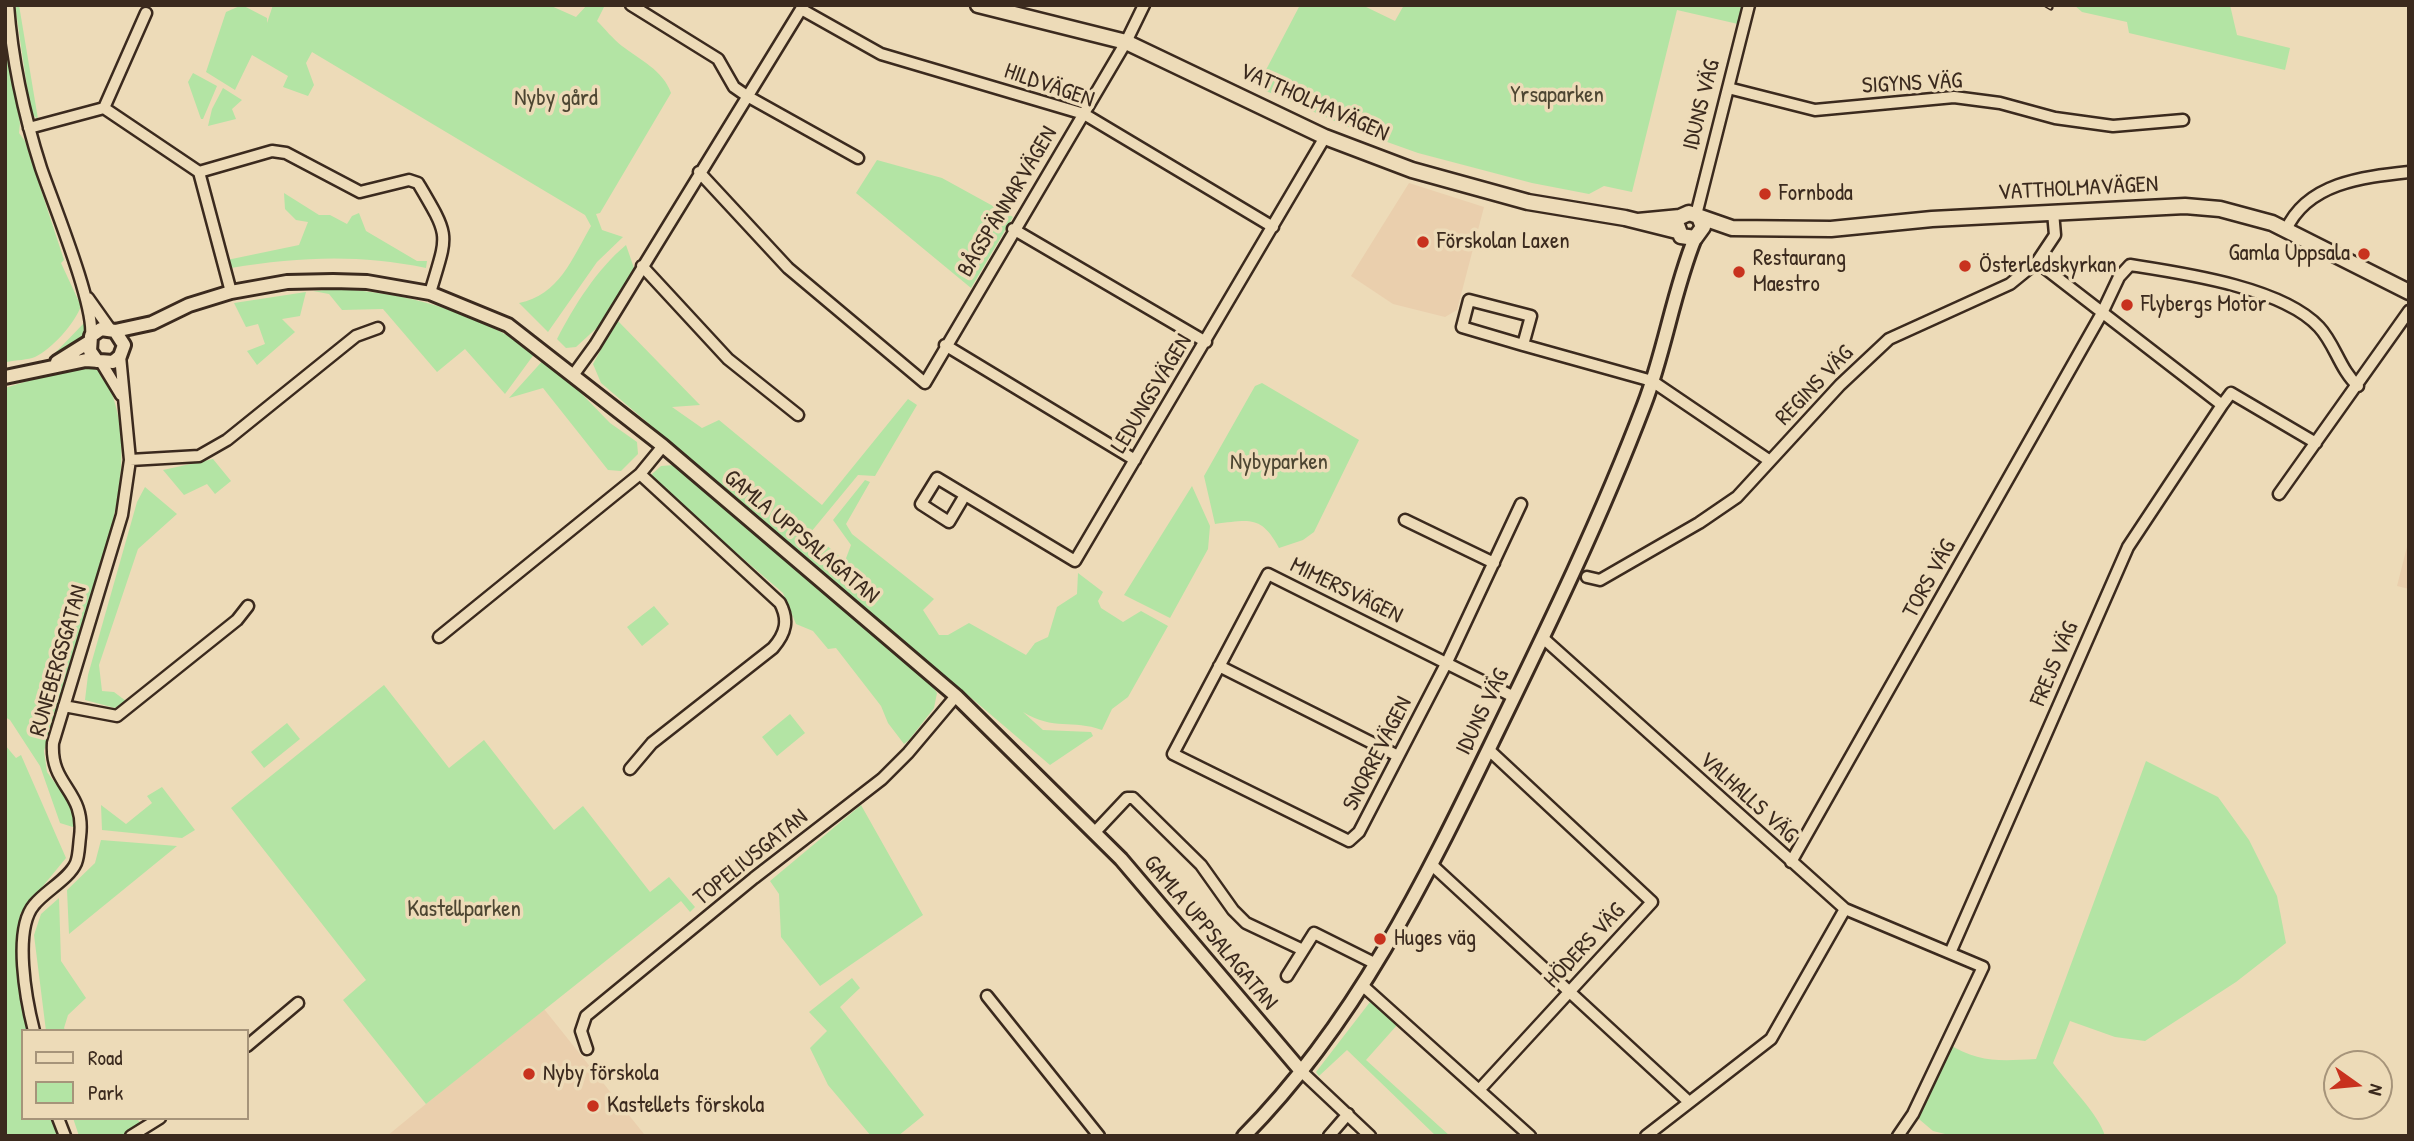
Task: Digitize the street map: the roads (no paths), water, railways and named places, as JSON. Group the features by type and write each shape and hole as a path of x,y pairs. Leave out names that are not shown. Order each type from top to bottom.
{"main road":[{"name":"VATTHOLMAVÄGEN","path":"978,5 1030,11 1126,42 1325,137 1412,170 1518,199 1687,232 1732,228 1831,229 1932,219 2185,206 2220,209 2248,214 2286,230 2409,292"},
{"name":"VATTHOLMAVÄGEN","path":"1697,216 1732,228"},
{"path":"1687,232 1703,227 1697,216"}],"street":[{"path":"8,5 16,71 29,128 93,327 89,351 99,361"},
{"path":"631,5 718,59 734,87 747,96 858,158"},
{"name":"BÅGSPÄNNARVÄGEN","path":"699,172 788,268 925,383 1013,229 1126,42 1144,5"},
{"name":"IDUNS VÄG","path":"1697,216 1749,5"},
{"path":"574,374 802,7"},
{"name":"HILDVÄGEN","path":"802,7 881,54 1084,114 1273,227"},
{"path":"104,108 146,13"},
{"name":"SIGYNS VÄG","path":"1728,88 1815,110 1954,97 2000,103 2055,118 2113,127 2183,120"},
{"path":"29,128 104,108 199,172 231,292"},
{"name":"LEDUNGSVÄGEN","path":"965,495 949,522 921,504 937,478 1075,561 1325,137"},
{"path":"199,172 272,151 286,153 360,192 409,180 418,183 443,226 446,241 430,293"},
{"path":"2286,230 2298,208 2310,197 2377,176 2409,172"},
{"name":"REGINS VÄG","path":"1587,577 1600,580 1699,523 1737,497 1840,385 1889,339 2010,284 2037,262 2055,235 2053,212"},
{"path":"1013,229 1206,342"},
{"name":"IDUNS VÄG","path":"1244,1136 1276,1104 1376,964 1432,864 1489,750 1595,530 1652,381 1684,267 1687,232"},
{"path":"2037,262 2222,405 2231,393 2316,443"},
{"name":"TORS VÄG","path":"1791,862 2102,313 2119,277 2130,265 2212,277 2290,307 2319,327 2358,386"},
{"path":"642,267 728,359 798,415"},
{"name":"GAMLA UPPSALAGATAN","path":"113,330 152,323 190,304 231,292 287,282 332,281 399,286 430,293 508,325 663,446 956,696 1095,832 1172,917 1240,1003 1301,1071"},
{"path":"6,377 54,364 113,362 122,351 113,330 82,289"},
{"path":"1523,345 1531,316 1469,300 1462,327 1523,345 1652,381 1770,461"},
{"path":"2278,494 2409,312"},
{"name":"GAMLA UPPSALAGATAN","path":"122,351 152,323"},
{"path":"130,460 199,456 227,440 356,336 378,328"},
{"path":"54,364 101,329 113,330"},
{"path":"946,345 1135,460"},
{"name":"RUNEBERGSGATAN","path":"34,1029 22,945 24,920 33,906 76,864 81,834 80,807 51,761 53,743 122,515 130,460 122,351"},
{"name":"RUNEBERGSGATAN","path":"99,361 125,402"},
{"name":"FREJS VÄG","path":"1950,953 2128,547 2222,405"},
{"path":"439,637 640,474 663,446"},
{"path":"630,769 652,743 773,648 786,626 785,612 780,603 640,474"},
{"name":"SNORREVÄGEN","path":"1173,754 1349,841 1359,832 1447,662 1521,504"},
{"path":"1405,520 1494,563"},
{"name":"MIMERSVÄGEN","path":"1173,754 1268,574 1514,697"},
{"path":"64,706 117,716 237,620 247,606"},
{"name":"VALHALLS VÄG","path":"1543,638 1845,909 1983,967 1913,1114 1898,1136"},
{"path":"1219,666 1398,756"},
{"name":"TOPELIUSGATAN","path":"587,1049 581,1031 586,1016 754,878 881,779 956,696"},
{"name":"HÖDERS VÄG","path":"1480,1089 1652,902 1489,750"},
{"path":"1095,832 1127,798 1133,798 1201,865 1246,923 1303,950"},
{"path":"1432,864 1689,1102"},
{"path":"1646,1136 1771,1039 1845,909"},
{"path":"1287,976 1314,933 1376,964"},
{"path":"1362,985 1530,1136"},
{"path":"987,996 1099,1136"},
{"path":"248,1045 298,1003"},
{"path":"1301,1071 1370,1136"},
{"path":"1329,1136 1348,1114"},
{"path":"131,1136 157,1120"}],"railway":[{"path":"2046,5 2051,8"}],"place":[{"name":"Fornboda","path":"1765,194"},
{"name":"Förskolan Laxen","path":"1423,242"},
{"name":"Gamla Uppsala","path":"2364,254"},
{"name":"Österledskyrkan","path":"1965,266"},
{"name":"Restaurang Maestro","path":"1739,272"},
{"name":"Flybergs Motor","path":"2127,305"},
{"name":"Huges väg","path":"1380,939"},
{"name":"Nyby förskola","path":"529,1074"},
{"name":"Kastellets förskola","path":"593,1106"}],"park label":[{"name":"Yrsaparken","path":"1557,96"},
{"name":"Nyby gård","path":"556,99"},
{"name":"Nybyparken","path":"1279,463"},
{"name":"Kastellparken","path":"464,910"}]}
